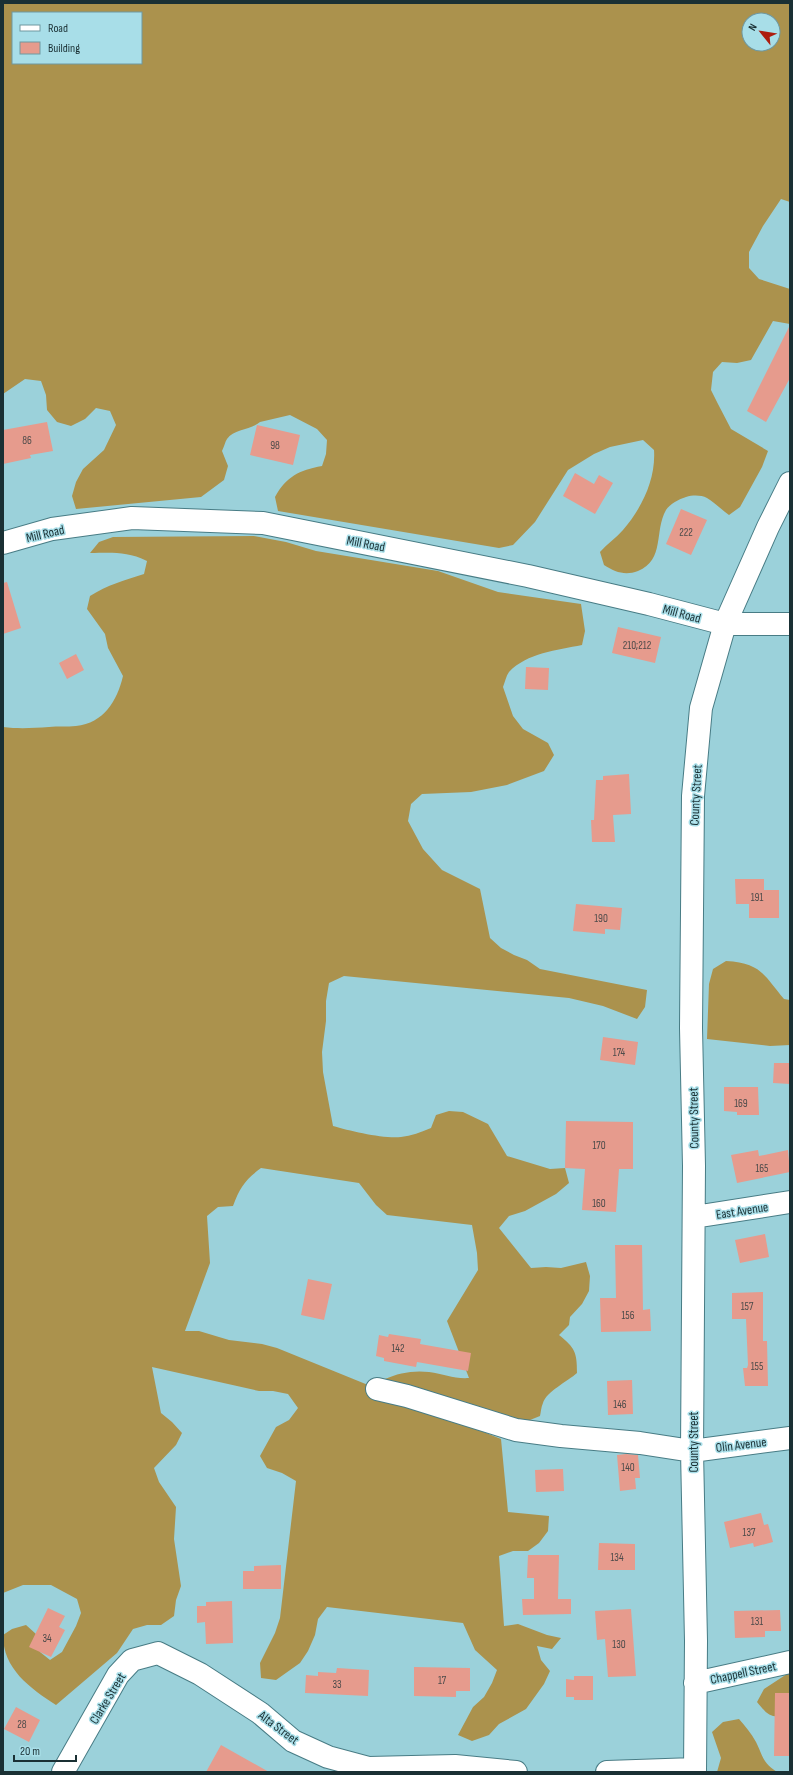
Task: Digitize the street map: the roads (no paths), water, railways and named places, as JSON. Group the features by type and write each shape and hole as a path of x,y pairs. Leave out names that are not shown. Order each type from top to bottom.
{"street":[{"name":"County Street","path":"695,1771 692,1451 694,1217 691,1028 693,796 701,708 725,624 768,527 790,483"},
{"name":"Mill Road","path":"3,544 52,529 132,518 263,523 528,576 649,604 725,624 790,624"},
{"name":"East Avenue","path":"694,1217 790,1202"},
{"name":"Olin Avenue","path":"377,1389 414,1398 516,1430 561,1436 640,1443 692,1451 790,1438"},
{"name":"Alta Street","path":"148,1656 158,1653 200,1674 260,1713 293,1741 332,1765 369,1768 455,1766 516,1772"},
{"name":"Clarke Street","path":"63,1772 118,1675 132,1660 148,1656"},
{"name":"Chappell Street","path":"695,1683 790,1662"},
{"path":"607,1772 695,1771"}]}
